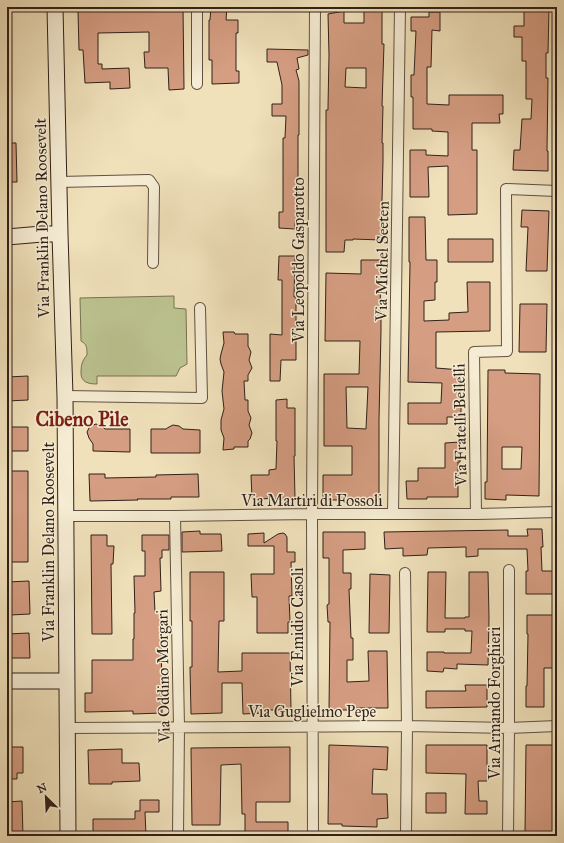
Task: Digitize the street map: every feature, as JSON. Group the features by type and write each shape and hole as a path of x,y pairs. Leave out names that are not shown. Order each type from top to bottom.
{"main road":[{"name":"Via Franklin Delano Roosevelt","path":"55,7 65,396 68,836"},
{"path":"7,237 60,234"},
{"path":"7,681 67,682"}],"street":[{"path":"197,7 197,84"},
{"name":"Via Leopoldo Gasparotto","path":"312,514 315,7"},
{"name":"Via Michel Seeten","path":"393,514 400,7"},
{"path":"59,182 150,180 154,187 153,263"},
{"name":"Via Fratelli Bellelli","path":"476,514 474,352 507,351 506,189 557,191"},
{"path":"65,396 202,398 200,308"},
{"name":"Via Martiri di Fossoli","path":"66,516 476,514 557,512"},
{"name":"Via Emidio Casoli","path":"312,514 313,836"},
{"name":"Via Oddino Morgari","path":"175,516 179,727 178,836"},
{"name":"Via Armando Forghieri","path":"508,836 509,570"},
{"path":"405,573 407,726 406,836"},
{"name":"Via Guglielmo Pepe","path":"67,728 407,726 509,728 557,726"}],"green space":[{"path":"174,296 174,308 186,309 187,364 180,368 176,376 97,376 97,384 88,383 82,379 81,368 87,355 87,350 86,345 81,341 80,298"}],"building":[{"path":"143,7 183,7 184,89 169,90 168,68 145,68 144,52 149,52 149,32 98,33 98,64 102,64 102,69 129,68 130,88 110,89 110,82 85,83 83,50 79,50 78,11 143,9"},
{"path":"211,7 227,7 226,20 238,20 238,33 236,33 236,71 239,71 239,83 212,84 212,60 209,60 209,20"},
{"path":"364,7 382,7 382,44 384,44 381,240 345,240 344,252 326,252 326,110 328,110 329,55 328,14 344,11 344,23 364,23","holes":["346,68 366,68 366,88 345,87"]},
{"path":"549,7 548,53 546,53 546,78 548,78 548,171 513,170 514,150 520,150 522,119 531,119 532,99 526,99 526,61 522,61 522,37 514,37 514,26 524,26 524,8"},
{"path":"429,12 440,12 440,31 432,30 431,67 427,67 427,104 449,105 449,95 503,95 503,114 499,114 500,123 472,123 472,150 477,150 477,214 448,215 448,166 428,167 429,197 410,197 410,150 426,150 426,155 448,156 448,132 432,131 432,129 413,129 411,75 414,75 416,31 411,31 411,17 429,17"},
{"path":"267,49 308,50 308,55 297,58 299,69 296,70 299,81 299,135 298,220 295,220 295,229 279,228 279,212 283,212 283,138 285,138 286,116 272,116 272,104 282,104 282,85 277,62 267,62"},
{"path":"7,143 16,143 17,182 7,182"},
{"path":"522,210 549,211 547,271 526,271 528,227 521,227"},
{"path":"409,217 425,217 426,260 437,260 435,300 424,301 424,321 449,320 449,313 468,312 467,282 490,282 490,331 436,332 436,368 461,370 461,417 447,417 447,424 408,424 408,403 441,403 442,383 408,382 410,262"},
{"path":"448,239 493,239 493,262 448,262"},
{"path":"279,256 295,256 294,297 296,297 296,360 281,360 280,381 270,381 270,334 282,335 282,280 278,280"},
{"path":"361,260 381,260 379,500 323,500 323,475 352,475 352,446 324,446 324,374 359,374 360,341 325,341 326,273 361,274","holes":["346,387 368,387 366,429 347,428"]},
{"path":"520,304 547,304 546,352 519,352"},
{"path":"223,332 248,334 248,346 251,352 249,360 252,368 248,375 248,381 244,381 245,400 248,400 248,411 251,418 249,425 252,433 248,441 248,447 234,447 234,449 223,450 224,438 221,430 221,420 224,409 222,391 224,372 220,359 224,343"},
{"path":"488,370 505,370 505,373 540,374 539,496 506,495 506,500 485,499 485,482 487,482","holes":["502,447 522,447 521,469 502,469"]},
{"path":"28,376 28,400 7,401 7,377"},
{"path":"287,399 287,408 295,408 295,498 252,499 251,475 269,475 269,470 276,469 276,400"},
{"path":"96,424 105,429 130,429 130,452 93,451 93,444 87,432 90,426"},
{"path":"173,425 179,426 183,429 200,430 200,453 151,453 151,429 166,429"},
{"path":"7,427 28,427 28,451 7,451"},
{"path":"460,442 460,462 458,462 458,497 427,497 427,499 407,499 406,481 418,481 418,468 445,468 445,443"},
{"path":"7,471 28,471 28,562 7,562"},
{"path":"89,474 105,474 105,478 198,474 199,497 90,501"},
{"path":"527,529 542,529 542,571 557,571 557,594 526,594 526,571 528,571 527,549 478,549 478,556 466,557 466,547 428,548 427,555 403,556 403,548 385,549 384,532 508,530 508,536 528,536"},
{"path":"200,531 200,534 221,534 222,551 182,552 182,532"},
{"path":"323,532 365,532 365,549 343,550 343,573 351,573 351,589 349,589 351,638 353,638 353,660 347,660 347,682 369,681 368,651 387,651 388,708 348,708 348,710 329,710 330,622 328,622 327,605 329,604 329,558 323,558"},
{"path":"264,533 264,543 278,534 285,534 287,537 287,552 295,552 295,562 291,562 292,596 289,596 290,622 288,622 288,633 257,633 257,597 252,597 251,574 274,574 274,546 248,546 248,534"},
{"path":"91,535 107,535 107,546 114,546 113,564 111,564 112,634 92,634"},
{"path":"142,535 169,535 169,550 162,550 162,558 160,558 161,591 154,592 155,612 161,612 162,713 133,714 133,711 85,712 85,693 92,693 92,660 133,660 135,613 134,576 145,576 145,551 142,551"},
{"path":"190,572 224,572 224,621 219,621 218,672 242,671 242,653 290,653 291,710 262,710 262,713 243,714 242,683 222,683 222,713 191,714 190,667 192,667 192,621 190,621"},
{"path":"428,572 446,572 445,618 465,618 469,617 469,572 488,572 488,665 457,664 457,669 444,668 443,672 427,671 427,652 471,653 472,631 465,631 465,629 445,629 445,632 427,632"},
{"path":"370,574 390,575 389,633 369,633"},
{"path":"29,581 30,614 10,615 10,612 7,612 7,582"},
{"path":"527,615 557,615 557,625 555,625 555,652 557,652 557,668 544,668 544,707 526,707 528,634"},
{"path":"29,633 30,658 7,658 7,634"},
{"path":"465,685 487,685 487,707 426,708 426,691 466,691"},
{"path":"329,745 388,747 387,770 373,769 372,794 387,794 388,818 377,819 377,827 328,824"},
{"path":"426,745 487,745 487,781 478,781 479,801 487,801 487,814 465,814 466,774 426,773"},
{"path":"526,745 557,745 557,834 525,834"},
{"path":"7,747 23,747 23,773 17,773 17,779 7,779"},
{"path":"290,747 290,802 256,802 256,822 288,822 288,836 245,836 245,814 242,814 241,764 221,765 220,825 192,825 191,748"},
{"path":"122,749 122,763 139,763 140,781 112,782 112,784 89,784 88,750"},
{"path":"426,793 446,793 446,813 426,813"},
{"path":"140,800 159,800 159,812 145,812 146,836 93,836 93,819 135,819 135,811 140,811"},
{"path":"22,801 23,836 7,836 7,802"}],"district":[{"name":"Cibeno Pile","path":"82,419"}]}
